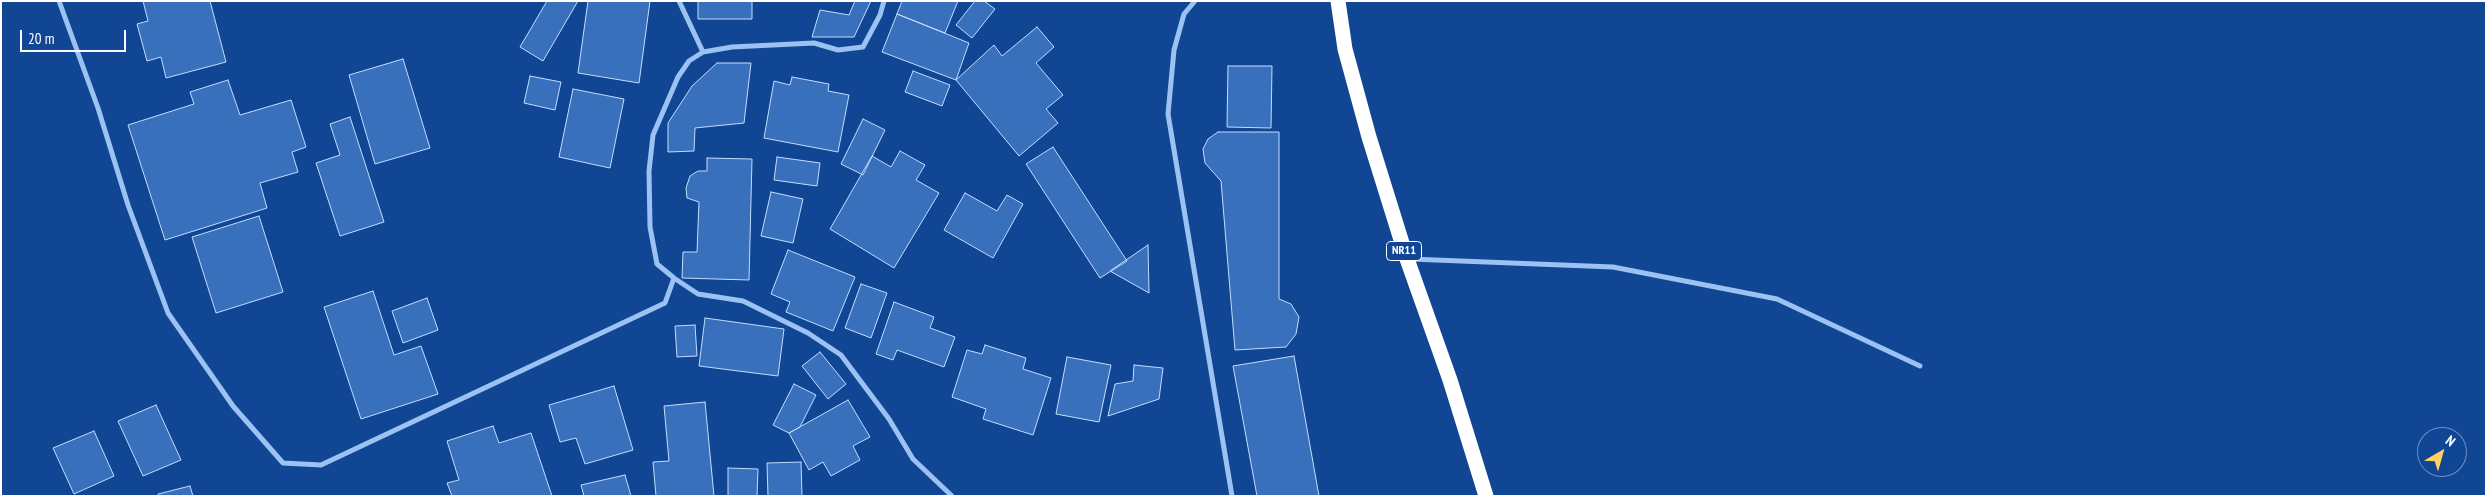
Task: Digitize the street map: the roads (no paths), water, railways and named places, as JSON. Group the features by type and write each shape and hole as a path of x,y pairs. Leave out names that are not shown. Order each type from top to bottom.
{"highway":[{"name":"NR11","path":"1338,1 1345,49 1369,137 1407,258 1450,380 1486,496"}],"street":[{"path":"59,1 98,108 128,205 168,313 234,406 283,463 322,465 665,303 674,278"},
{"path":"679,1 704,52"},
{"path":"884,1 880,15 863,47 838,50 814,43 732,47 704,52 689,61 678,77 653,135 649,171 650,227 658,264 674,278 698,294 743,300 808,333 841,355 889,419 913,459 952,496"},
{"path":"1195,1 1184,14 1174,50 1168,114 1232,496"},
{"path":"1407,258 1613,267 1778,299 1920,366"}]}
